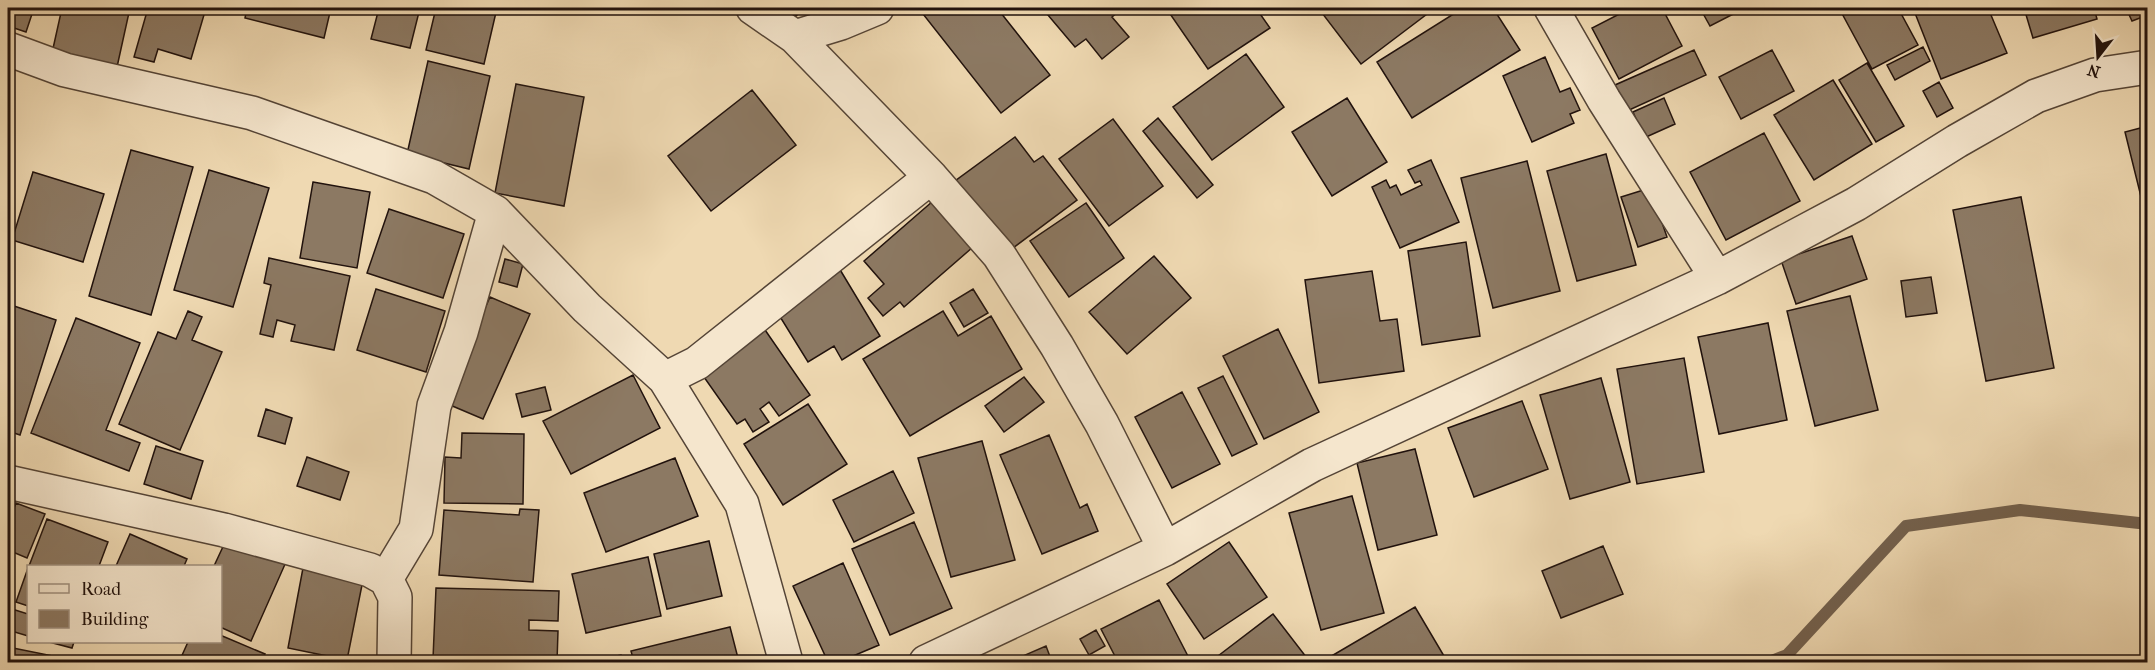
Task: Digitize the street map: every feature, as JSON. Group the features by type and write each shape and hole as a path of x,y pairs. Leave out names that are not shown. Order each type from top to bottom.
{"street":[{"path":"753,8 795,37 931,177 999,255 1102,424 1165,549"},
{"path":"795,37 841,23 877,8"},
{"path":"1551,8 1604,100 1717,278"},
{"path":"8,49 65,70 252,113 434,177 495,212 587,308 665,379 742,504 786,663"},
{"path":"927,663 1165,549 1312,465 1717,278 1856,204 2036,96 2095,75 2148,68"},
{"path":"665,379 697,363 931,177"},
{"path":"386,579 416,528 434,406 461,332 495,212"},
{"path":"8,482 224,530 370,570 386,579 395,597 394,663"}],"building":[{"path":"8,8 34,8 26,32 8,26"},
{"path":"62,8 130,8 117,67 52,53"},
{"path":"148,8 206,8 191,59 158,49 154,62 134,57"},
{"path":"247,8 331,8 324,38 245,18"},
{"path":"379,8 420,8 410,48 371,39"},
{"path":"436,8 497,8 484,64 426,50"},
{"path":"788,8 805,8 796,16"},
{"path":"932,8 997,8 1050,75 1001,113 923,14"},
{"path":"1042,8 1123,8 1112,17 1129,37 1102,59 1086,39 1075,47"},
{"path":"1166,8 1256,8 1270,28 1208,69"},
{"path":"1329,8 1435,8 1361,64 1322,13"},
{"path":"1463,8 1493,8 1520,50 1412,118 1377,62"},
{"path":"1631,8 1662,8 1682,46 1619,79 1592,28"},
{"path":"1700,8 1745,8 1710,26"},
{"path":"1839,8 1898,8 1918,45 1872,69"},
{"path":"1913,8 1988,8 2007,53 1941,79"},
{"path":"2024,8 2094,8 2097,19 2033,38"},
{"path":"2126,8 2148,8 2148,15 2132,21"},
{"path":"1923,47 1930,61 1895,80 1887,65"},
{"path":"1694,50 1706,75 1627,111 1615,85"},
{"path":"1772,50 1794,91 1741,119 1719,77"},
{"path":"1246,54 1284,107 1212,160 1173,107"},
{"path":"1545,57 1560,92 1570,88 1580,110 1570,114 1574,123 1532,142 1503,76"},
{"path":"428,61 490,76 469,169 407,154"},
{"path":"1867,63 1904,126 1876,142 1839,80"},
{"path":"1833,80 1872,144 1814,180 1774,115"},
{"path":"1939,82 1953,108 1937,117 1923,91"},
{"path":"516,84 584,97 564,206 495,193"},
{"path":"752,90 796,145 711,211 668,156"},
{"path":"1347,98 1387,162 1332,196 1292,132"},
{"path":"1664,98 1675,124 1644,138 1633,112"},
{"path":"1158,118 1213,185 1197,198 1143,131"},
{"path":"1113,119 1163,186 1109,226 1059,159"},
{"path":"2148,126 2148,217 2146,217 2125,132"},
{"path":"1764,133 1800,201 1726,240 1690,172"},
{"path":"1015,137 1034,162 1043,156 1077,200 1009,251 955,181"},
{"path":"131,150 193,167 151,315 89,296"},
{"path":"1606,154 1636,265 1577,281 1547,171"},
{"path":"1431,160 1459,222 1400,248 1372,187 1386,180 1390,188 1396,185 1401,195 1422,185 1420,181 1415,183 1408,170"},
{"path":"1527,161 1560,291 1493,308 1461,178"},
{"path":"209,170 269,188 233,307 174,290"},
{"path":"33,172 104,194 83,262 12,240"},
{"path":"313,182 370,192 357,268 300,258"},
{"path":"1650,188 1667,237 1638,247 1621,197"},
{"path":"2021,197 2054,368 1986,381 1953,210"},
{"path":"933,201 973,247 904,307 900,302 883,316 868,298 884,284 864,261"},
{"path":"1086,203 1124,258 1069,297 1030,241"},
{"path":"389,209 464,234 443,298 367,273"},
{"path":"1852,236 1867,279 1796,304 1781,260"},
{"path":"1466,242 1480,336 1422,345 1408,251"},
{"path":"1154,256 1191,298 1127,354 1089,312"},
{"path":"269,258 350,276 334,350 291,341 295,325 277,320 273,337 260,334 271,285 264,283"},
{"path":"505,259 523,264 517,287 499,282"},
{"path":"839,268 880,336 842,360 834,346 808,362 774,307"},
{"path":"1372,271 1380,321 1397,319 1404,371 1319,383 1305,280"},
{"path":"1931,277 1937,313 1906,317 1901,281"},
{"path":"376,289 445,311 426,372 357,350"},
{"path":"973,289 988,313 964,327 950,303"},
{"path":"1850,296 1878,410 1815,426 1787,311"},
{"path":"490,297 530,314 483,419 443,402"},
{"path":"8,304 56,320 20,435 8,431"},
{"path":"188,311 202,317 192,340 222,352 180,450 119,424 158,332 176,339"},
{"path":"943,311 958,336 991,316 1022,369 910,436 863,359"},
{"path":"76,318 140,343 106,430 140,443 129,471 31,433"},
{"path":"1768,323 1787,420 1719,434 1698,337"},
{"path":"763,327 810,395 779,416 769,402 760,409 769,422 753,432 745,419 737,424 699,370"},
{"path":"1278,329 1319,412 1264,439 1223,356"},
{"path":"1684,358 1704,472 1637,484 1617,369"},
{"path":"633,375 660,428 571,474 543,421"},
{"path":"1223,376 1257,444 1232,456 1198,388"},
{"path":"1024,377 1044,402 1004,432 985,406"},
{"path":"1601,378 1630,482 1570,499 1540,395"},
{"path":"545,387 551,410 522,417 516,394"},
{"path":"1182,392 1220,464 1172,488 1135,417"},
{"path":"1522,401 1548,469 1474,497 1448,428"},
{"path":"808,404 847,464 783,505 744,444"},
{"path":"266,409 292,418 285,444 258,436"},
{"path":"462,433 524,434 523,504 444,503 445,457 461,458"},
{"path":"1049,435 1080,508 1087,504 1098,531 1042,554 1000,455"},
{"path":"982,441 1015,560 951,577 918,458"},
{"path":"156,446 203,461 191,499 144,484"},
{"path":"1415,449 1437,535 1378,550 1357,463"},
{"path":"307,457 349,472 340,500 297,486"},
{"path":"675,458 698,516 606,552 584,493"},
{"path":"893,471 914,513 854,542 833,500"},
{"path":"1352,496 1384,613 1321,630 1289,513"},
{"path":"16,503 45,514 27,558 8,550 8,524"},
{"path":"520,509 539,510 533,582 439,575 444,510 519,515"},
{"path":"47,519 108,542 99,565 29,565"},
{"path":"914,522 952,608 890,635 852,549"},
{"path":"130,534 187,559 184,565 116,565"},
{"path":"228,536 286,562 251,641 222,628 222,565 214,565"},
{"path":"709,541 722,596 667,609 654,554"},
{"path":"1229,542 1267,597 1204,639 1167,584"},
{"path":"1603,546 1623,594 1561,618 1542,571"},
{"path":"648,557 661,616 586,633 572,574"},
{"path":"843,563 879,645 839,662 828,662 793,586"},
{"path":"303,568 363,580 347,660 288,648"},
{"path":"27,571 27,606 16,602"},
{"path":"436,588 559,591 558,621 529,620 529,630 558,631 557,662 433,659"},
{"path":"1159,600 1191,662 1118,662 1101,629"},
{"path":"1415,607 1444,656 1433,662 1323,661"},
{"path":"12,609 27,614 27,636 8,630"},
{"path":"1273,614 1310,662 1217,662 1214,659"},
{"path":"730,627 739,662 634,662 631,651"},
{"path":"1096,630 1105,646 1089,655 1080,639"},
{"path":"222,636 265,654 261,662 179,662 188,643 222,643"},
{"path":"53,643 74,643 72,648"},
{"path":"1046,646 1052,662 1009,662"},
{"path":"8,647 63,658 62,662 8,662"},
{"path":"621,655 623,662 583,662"}],"waterway":[{"path":"1769,662 1787,655 1906,526 2020,510 2148,524"}]}
